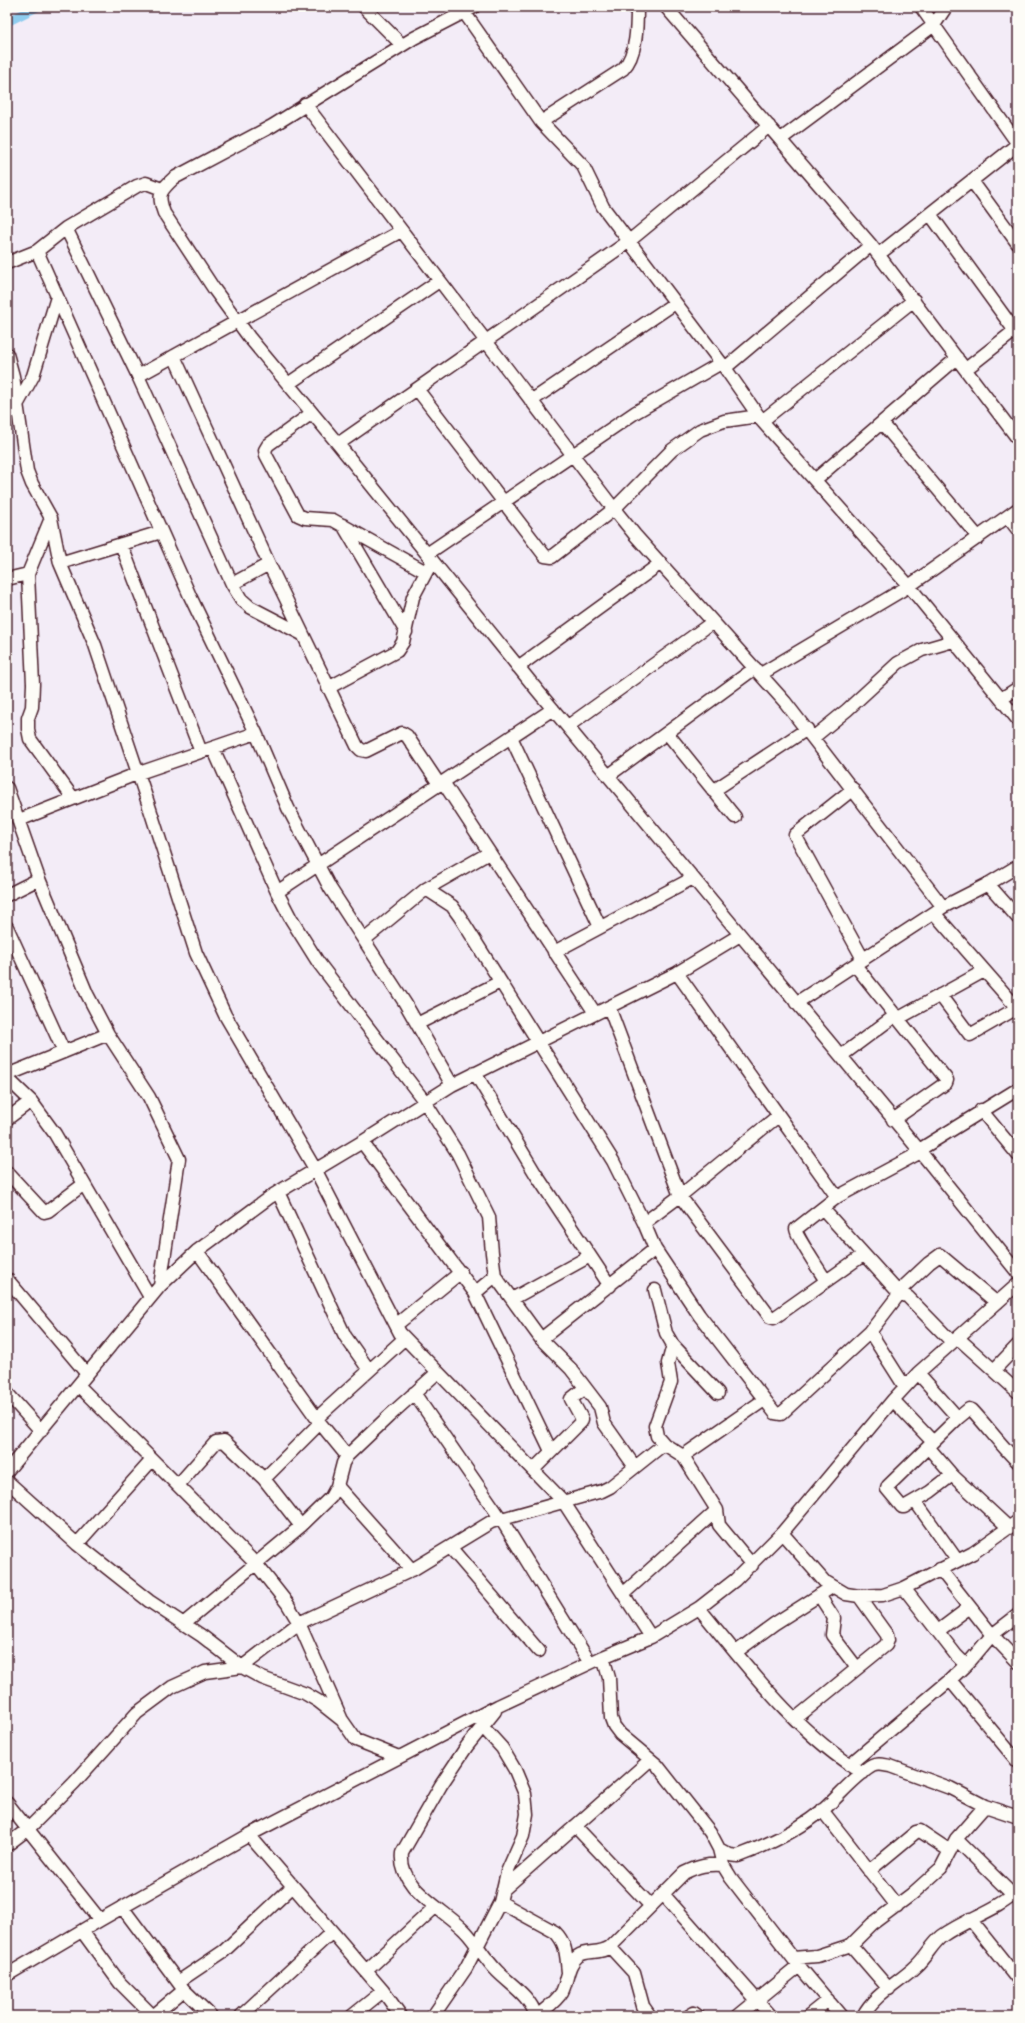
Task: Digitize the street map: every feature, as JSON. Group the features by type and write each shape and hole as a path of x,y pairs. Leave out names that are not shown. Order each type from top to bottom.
{"street":[{"path":"364,7 402,45"},
{"path":"541,122 623,69 629,63 632,55 637,7"},
{"path":"666,7 875,250 957,358 1014,424 1018,439"},
{"path":"328,688 390,656 403,642 413,597 426,572 430,557 572,455 636,412 723,365 875,250 930,214 1018,144 921,7"},
{"path":"781,139 934,25 946,7"},
{"path":"1018,720 953,642 909,586 761,418 723,365 628,242 603,207 584,166 541,122 469,10 402,45 305,104 272,126 174,178 162,189 159,201 164,213 236,320 552,709 568,726 920,1151 1018,1273"},
{"path":"305,104 614,509 758,671 810,733 853,789 938,910 984,971 1016,1003 970,1035 940,996"},
{"path":"338,444 628,242 769,126"},
{"path":"972,181 1018,244"},
{"path":"7,263 37,251 66,228 137,186 146,183 162,189"},
{"path":"930,214 1016,329 966,369"},
{"path":"66,228 138,376 232,584 241,598 250,607 302,634"},
{"path":"138,376 236,320 401,231"},
{"path":"37,251 161,532 256,733 288,808 330,888 417,1024 452,1085"},
{"path":"288,384 439,281"},
{"path":"12,407 33,376 58,298"},
{"path":"417,389 548,558 552,557 614,509 672,450 700,430 724,421 761,418 914,300"},
{"path":"531,401 675,303"},
{"path":"7,354 13,376 12,407 27,471 32,484 51,518 60,563 95,645 139,774 196,953 225,1015 316,1169 396,1325 405,1338 563,1501 651,1636"},
{"path":"174,356 268,564 357,746 361,750 366,751 402,733 407,736 489,853 595,1013"},
{"path":"816,479 957,358"},
{"path":"312,413 268,445 265,450 266,455 300,517 325,518 342,524 426,572"},
{"path":"882,423 979,538"},
{"path":"608,776 667,733 758,671 909,586 1018,509"},
{"path":"1008,517 1018,530"},
{"path":"51,518 28,574 33,695 28,718 28,729 30,739 73,798"},
{"path":"342,524 406,632"},
{"path":"60,563 161,532"},
{"path":"121,544 201,752"},
{"path":"518,667 661,563"},
{"path":"232,584 268,564"},
{"path":"7,578 28,574"},
{"path":"568,726 713,622"},
{"path":"713,791 847,710 898,663 922,650 953,642"},
{"path":"1001,699 1018,688"},
{"path":"276,892 552,709"},
{"path":"19,820 73,798 256,733"},
{"path":"667,733 735,817"},
{"path":"510,737 600,927"},
{"path":"213,748 276,892 291,920 318,962 424,1102 458,1154 488,1214 495,1276 541,1339 571,1370 600,1407 604,1423 634,1467"},
{"path":"7,788 39,879 87,994 108,1034 149,1097 179,1159 160,1286"},
{"path":"853,789 795,835 859,962 897,1017 947,1081 894,1120"},
{"path":"364,940 426,889 489,853"},
{"path":"796,1003 938,910 988,884 1018,866"},
{"path":"554,952 693,878"},
{"path":"7,895 39,879"},
{"path":"988,884 1018,918"},
{"path":"426,889 456,911 537,1042 614,1162 644,1222 655,1249 699,1315 764,1400 776,1413 780,1414 870,1332 899,1292 929,1263 940,1255 997,1304"},
{"path":"7,927 64,1052"},
{"path":"7,1471 79,1386 87,1374 150,1297 197,1251 278,1192 362,1142 452,1085 677,973 740,935"},
{"path":"841,1056 897,1017 940,996 984,971"},
{"path":"677,973 708,1014 778,1116 837,1198"},
{"path":"417,1024 500,982"},
{"path":"610,1007 680,1196 772,1318 863,1255"},
{"path":"108,1034 7,1077 31,1101 54,1134 150,1297"},
{"path":"474,1073 535,1173 610,1286"},
{"path":"826,1281 795,1231 837,1198 920,1151 981,1110 1018,1089"},
{"path":"7,1119 31,1101"},
{"path":"981,1110 1018,1155"},
{"path":"644,1222 680,1196 778,1116"},
{"path":"362,1142 461,1272 475,1293 551,1452"},
{"path":"7,1172 40,1210 44,1212 48,1211 84,1184"},
{"path":"278,1192 345,1336 369,1370"},
{"path":"823,1209 863,1255 899,1292 908,1297 955,1340 994,1370 1018,1392"},
{"path":"541,1339 655,1249"},
{"path":"197,1251 319,1420 347,1456"},
{"path":"512,1299 590,1256"},
{"path":"396,1325 461,1272"},
{"path":"475,1293 495,1276"},
{"path":"7,1279 87,1374"},
{"path":"7,1976 82,1930 249,1835 498,1706 651,1636 699,1608 752,1565 782,1534 893,1400 918,1373 1018,1284"},
{"path":"655,1290 666,1333 673,1346 718,1393"},
{"path":"870,1332 905,1387"},
{"path":"264,1479 319,1420 369,1370 405,1338"},
{"path":"994,1370 1018,1345"},
{"path":"673,1346 668,1363 671,1382 655,1426 657,1436 664,1444 683,1456 717,1510 719,1525 752,1565"},
{"path":"183,1624 257,1564 301,1526 331,1497 337,1486 342,1464 347,1456 438,1372"},
{"path":"918,1373 958,1418"},
{"path":"79,1386 257,1564 287,1603 299,1622 342,1720 356,1740 399,1757"},
{"path":"533,1470 582,1420 571,1399 585,1388"},
{"path":"7,1393 41,1431"},
{"path":"414,1394 501,1520 590,1663"},
{"path":"683,1456 764,1400"},
{"path":"782,1534 824,1581 846,1594 859,1596 883,1595 904,1588 977,1550 1013,1525 952,1475 931,1444 893,1400"},
{"path":"952,1475 915,1501 902,1507 889,1492 888,1486 966,1411 972,1410 990,1429 1002,1447 1018,1462"},
{"path":"178,1485 216,1442 220,1440 224,1441 264,1479 301,1526"},
{"path":"7,1846 28,1829 74,1783 137,1713 172,1687 205,1672 242,1667 299,1622 412,1570 481,1527 563,1501 602,1491 664,1444"},
{"path":"77,1544 152,1460"},
{"path":"7,1480 77,1544 148,1602 202,1636 242,1667 262,1678 306,1694 318,1701 342,1720"},
{"path":"337,1486 412,1570"},
{"path":"915,1501 957,1560"},
{"path":"623,1594 717,1510"},
{"path":"450,1547 539,1651"},
{"path":"940,1569 992,1634 1018,1662"},
{"path":"736,1652 774,1624 832,1587"},
{"path":"904,1588 956,1655 966,1665"},
{"path":"820,1595 834,1618 832,1635 857,1668"},
{"path":"795,1719 886,1644 888,1640 887,1635 859,1596"},
{"path":"938,1631 970,1607"},
{"path":"699,1608 795,1719 820,1743 849,1765 863,1773"},
{"path":"849,1765 950,1680 966,1665 992,1634 1018,1615"},
{"path":"603,1657 609,1678 611,1718 614,1726 620,1734 661,1770 710,1832 719,1849 723,1865 731,1878 796,1962 841,2016"},
{"path":"950,1680 1018,1762"},
{"path":"498,1706 482,1726 441,1785 402,1853 401,1863 404,1872 425,1899 434,1908 454,1920 496,1970 529,2001 536,2016 561,1994 572,1962 579,1956 584,1953 604,1952 684,1873 695,1867 706,1864 723,1865"},
{"path":"433,2016 458,1981 501,1896 507,1872 523,1836 527,1814 525,1794 515,1770 502,1748 482,1726"},
{"path":"501,1896 575,1826 650,1760"},
{"path":"719,1849 730,1855 738,1856 799,1826 822,1810 863,1773 873,1766 890,1766 950,1788 985,1806 1018,1817"},
{"path":"7,1803 100,1920"},
{"path":"738,2016 758,2000 796,1962 851,1945 872,1924 897,1906 941,1868 956,1839 985,1806"},
{"path":"822,1810 897,1906"},
{"path":"575,1826 651,1906"},
{"path":"869,1871 916,1832 920,1831 950,1851"},
{"path":"249,1835 383,1991 400,2016"},
{"path":"863,2016 874,2001 918,1965 941,1937 970,1919 996,1908 1016,1893 956,1839"},
{"path":"82,1930 120,1983 153,2016 181,1986 224,1951 293,1886"},
{"path":"663,1894 771,2016"},
{"path":"501,1896 555,1932 562,1939 566,1948 568,1973"},
{"path":"122,1907 181,1986 211,2016"},
{"path":"366,1971 434,1908"},
{"path":"970,1919 1018,1980"},
{"path":"240,2016 332,1932"},
{"path":"851,1945 889,1989"},
{"path":"610,1947 634,1973 643,2006 650,2016"},
{"path":"352,2016 383,1991"},
{"path":"808,2016 828,2000"},
{"path":"689,2016 694,2013 698,2016"}],"waterway":[{"path":"7,22 37,7"}]}
